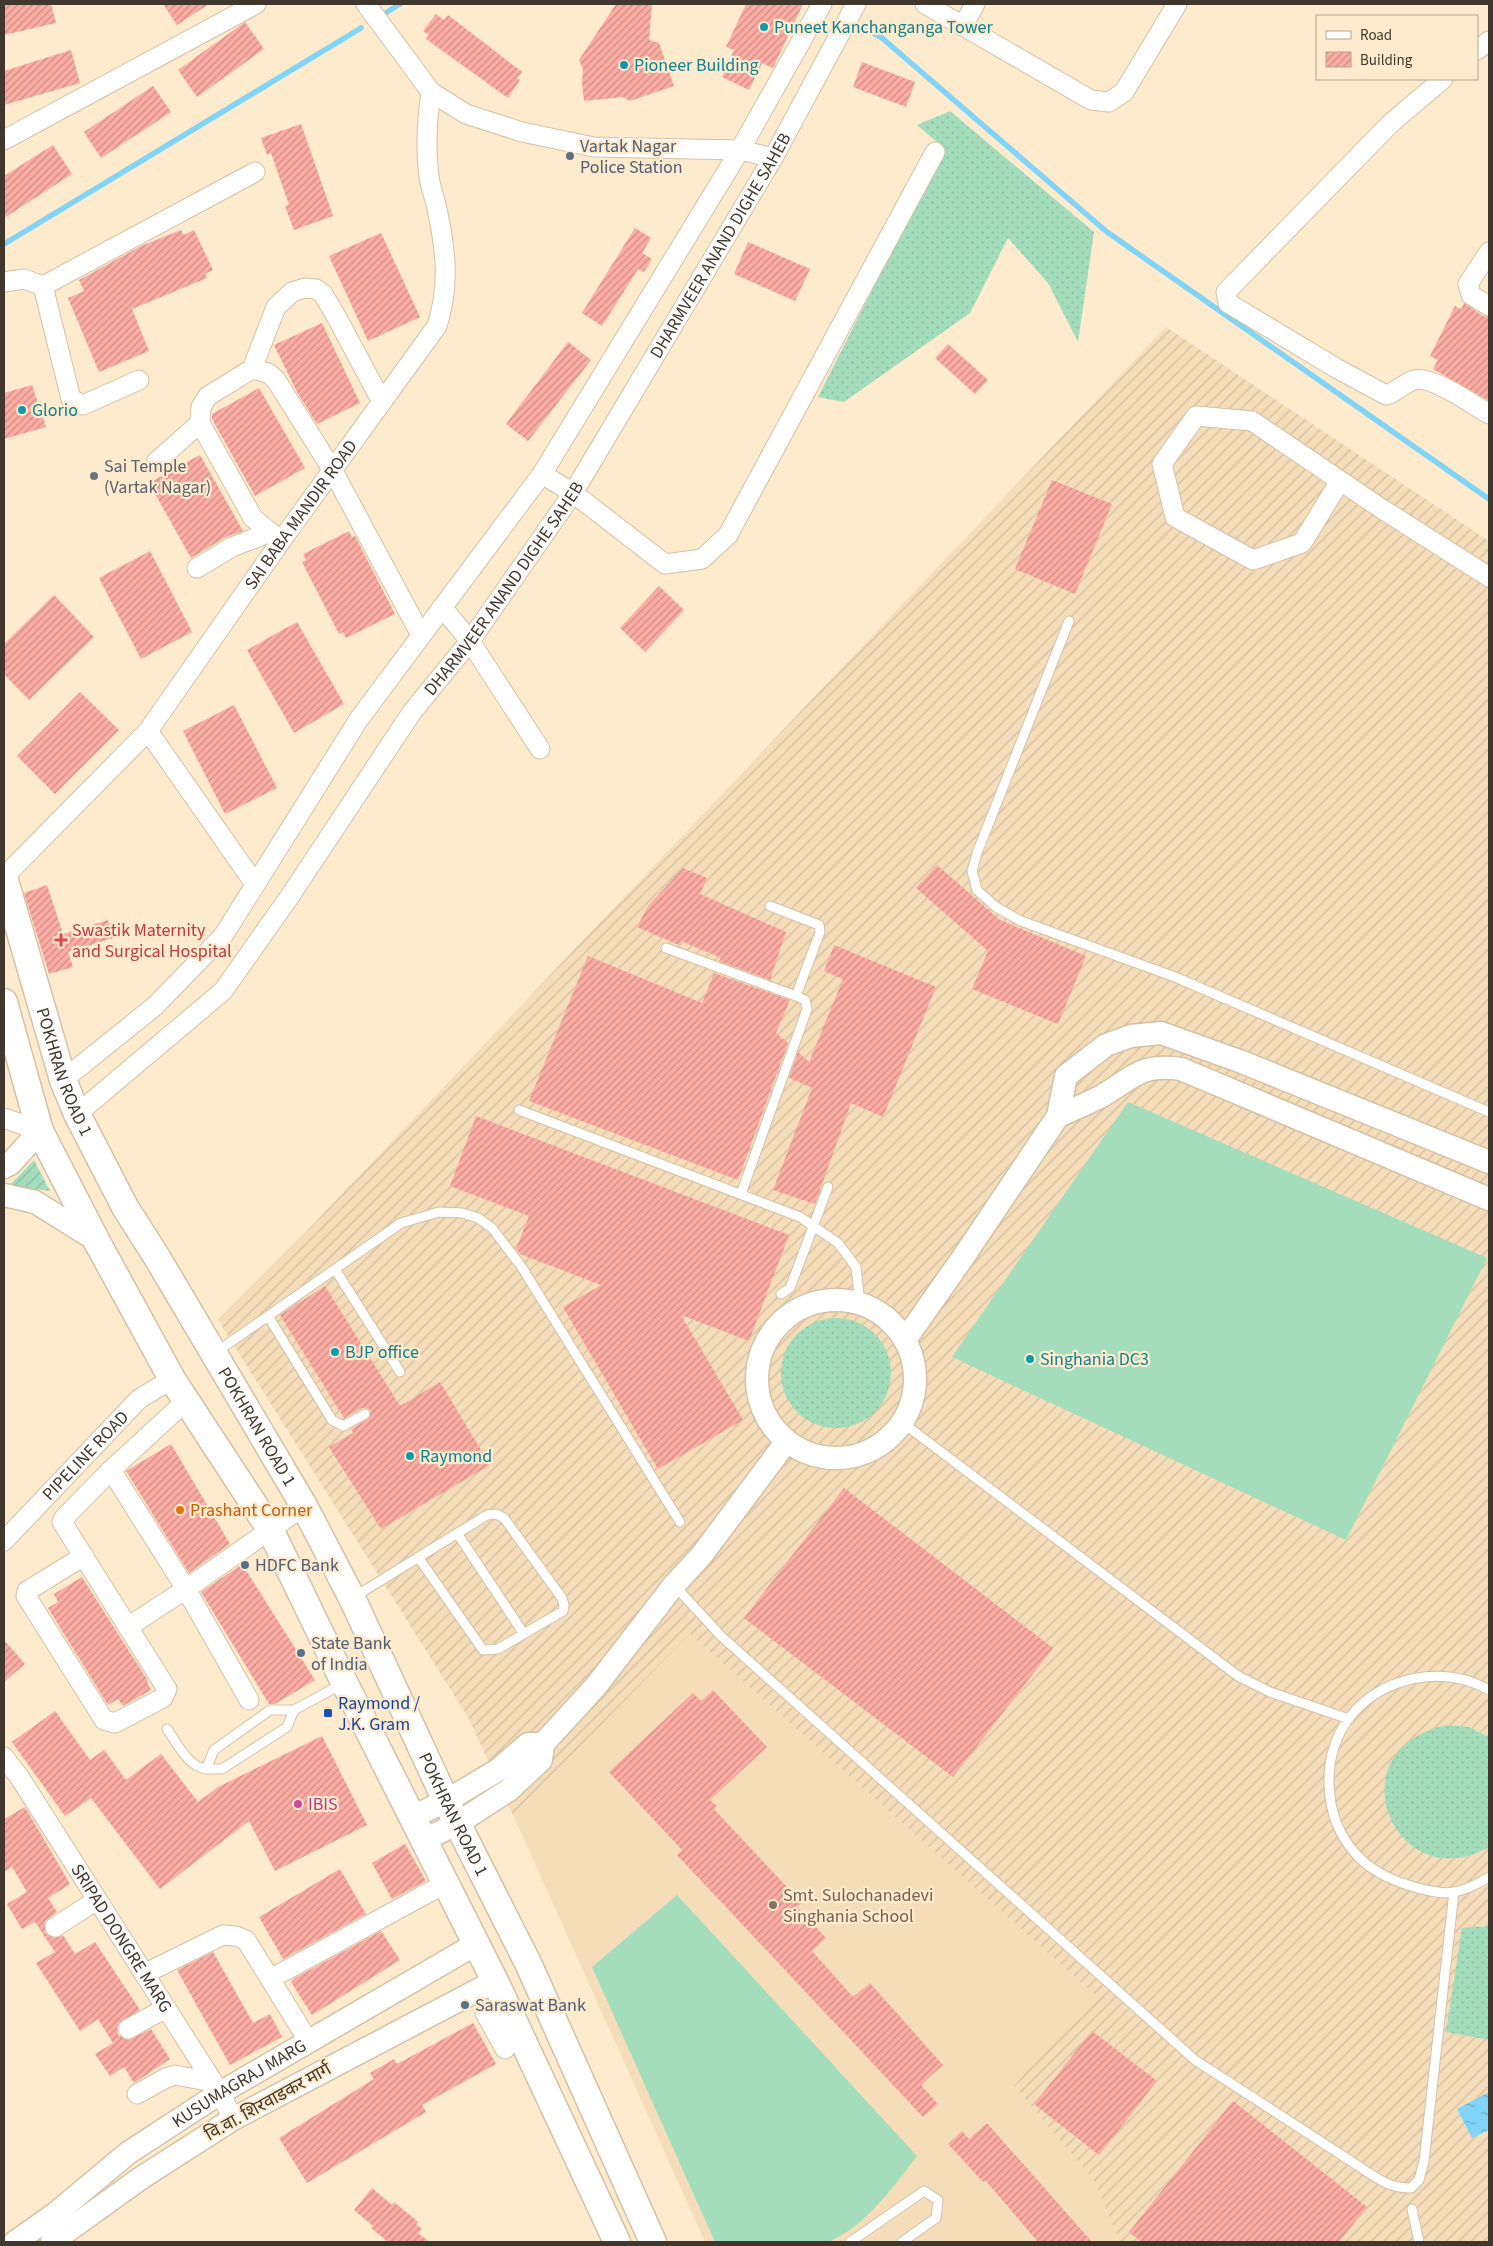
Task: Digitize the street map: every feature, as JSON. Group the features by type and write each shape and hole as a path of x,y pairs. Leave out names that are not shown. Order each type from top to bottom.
{"main road":[{"name":"POKHRAN ROAD 1","path":"4,877 63,1080 77,1114 124,1207 158,1259 304,1506 352,1598 446,1800 528,1963 653,2242"},
{"name":"POKHRAN ROAD 1","path":"4,1002 40,1131 96,1240 169,1374 270,1529 344,1682 495,1981 508,2047 571,2142 617,2242"},
{"path":"571,2142 602,2129"}],"street":[{"path":"4,140 256,4"},
{"path":"366,4 431,92 466,114 522,132 594,147 740,150 773,158"},
{"name":"DHARMVEER ANAND DIGHE SAHEB","path":"63,1080 155,1006 223,936 359,719 542,474 740,150 822,4"},
{"name":"DHARMVEER ANAND DIGHE SAHEB","path":"77,1114 223,990 290,896 412,712 470,641 573,493 773,158 856,4"},
{"path":"925,4 1091,100 1109,102 1124,92 1177,4"},
{"path":"963,26 976,4"},
{"path":"1478,49 1489,41"},
{"path":"1442,80 1390,124 1226,292 1228,303 1336,368 1386,395 1395,393 1414,380 1431,382 1489,414"},
{"name":"SAI BABA MANDIR ROAD","path":"4,877 148,731 275,537 333,471 437,326 444,302 446,254 429,179 426,154 431,92"},
{"path":"542,474 573,493 665,564 702,559 728,535 935,152"},
{"path":"4,282 24,280 42,286 255,172"},
{"path":"1489,252 1468,284 1470,295 1489,306"},
{"path":"42,286 71,398 83,405 139,380"},
{"path":"275,537 253,518 200,423 201,407 208,396 252,369 276,307 292,292 305,288 316,289 323,294 382,402"},
{"path":"252,369 268,373 276,380 333,471 421,635"},
{"path":"1340,481 1302,543 1254,560 1175,517 1162,464 1196,416 1252,421 1340,481 1489,577"},
{"path":"156,462 200,423"},
{"path":"197,568 232,546 275,537"},
{"path":"442,607 470,641 540,749"},
{"path":"148,731 255,884"},
{"path":"905,1340 1058,1116 1066,1076 1106,1045 1131,1036 1161,1034 1242,1062 1489,1162"},
{"path":"1058,1116 1100,1097 1144,1070 1162,1067 1181,1069 1489,1199"},
{"path":"4,1118 40,1131 10,1164 4,1167"},
{"path":"4,1195 35,1202 96,1240"},
{"path":"831,1300 860,1304 886,1318 897,1327 905,1340 915,1367 914,1398 903,1423 883,1444 856,1456 834,1458 813,1455 787,1441 768,1419 758,1392 759,1362 770,1336 790,1315 810,1305 831,1300"},
{"name":"PIPELINE ROAD","path":"4,1541 139,1399 169,1374"},
{"path":"84,1556 27,1591 26,1596 104,1720 109,1723 115,1723 163,1698 168,1689 84,1556 64,1528 62,1522 112,1470 186,1400"},
{"path":"424,1840 458,1823 516,1784 540,1760 542,1744 596,1686 674,1585 701,1556 787,1441"},
{"path":"112,1470 186,1589 249,1700"},
{"path":"128,1626 186,1589 304,1506"},
{"path":"412,1817 498,1770 528,1744 542,1744"},
{"name":"SRIPAD DONGRE MARG","path":"5,1760 20,1778 98,1900 216,2088 233,2119"},
{"path":"270,1979 446,1883"},
{"path":"55,1927 98,1900"},
{"path":"144,1974 223,1935 246,1940 308,2042"},
{"name":"KUSUMAGRAJ MARG","path":"16,2242 55,2214 128,2153 216,2088 308,2042 476,1944"},
{"name":"वि.वा. शिरवाडकर मार्ग","path":"52,2242 141,2178 233,2119 495,1981"},
{"path":"128,2029 166,2008"},
{"path":"485,2013 508,2047"},
{"path":"137,2094 175,2075 216,2088"}],"lane":[{"path":"1069,621 977,853 972,871 977,890 996,907 1021,921 1175,977 1489,1112"},
{"path":"770,906 820,925 820,932 796,996"},
{"path":"666,948 805,1000 807,1009 741,1194"},
{"path":"519,1110 800,1216 838,1243 856,1267 860,1304"},
{"path":"781,1294 790,1288 828,1187"},
{"path":"207,1344 268,1316 401,1223 439,1212 462,1213 478,1218 492,1228 521,1266 680,1522"},
{"path":"335,1269 400,1372"},
{"path":"268,1316 332,1420 343,1426 365,1414"},
{"path":"903,1423 1238,1676 1270,1692 1349,1719"},
{"path":"352,1598 487,1515 496,1514 504,1518 562,1598 563,1611 498,1649 483,1650 418,1558"},
{"path":"458,1533 524,1634"},
{"path":"674,1585 721,1636 1195,2060 1360,2167 1384,2182 1400,2189 1411,2188 1419,2180 1424,2161 1454,1892"},
{"path":"1489,1690 1475,1682 1441,1675 1406,1679 1374,1694 1349,1719 1333,1751 1328,1786 1336,1822 1355,1853 1383,1876 1417,1889 1454,1892 1489,1877"},
{"path":"206,1769 214,1750 270,1710 294,1710 344,1682"},
{"path":"167,1729 191,1763 197,1768 222,1770 287,1727 294,1710"},
{"path":"850,2242 924,2192 938,2200 936,2218 902,2242"},
{"path":"1412,2209 1419,2242"}],"shaded area":[{"path":"1166,327 1489,541 1489,2242 1120,2242 1093,2179 1014,2086 1094,1994 690,1634 513,1815 469,1719 218,1320 304,1234"},
{"name":"Smt. Sulochanadevi Singhania School","path":"690,1634 1094,1994 1014,2086 1093,2179 1120,2242 705,2242 513,1815"}],"green space":[{"path":"950,111 1094,232 1078,342 1048,283 1008,238 970,313 844,402 818,397 944,148 917,125"},
{"path":"1128,1102 1487,1258 1346,1540 952,1357"},
{"path":"34,1160 50,1191 9,1186"},
{"path":"836,1318 857,1322 875,1334 887,1352 891,1373 887,1394 875,1412 857,1424 836,1428 815,1424 797,1412 785,1394 781,1373 785,1352 797,1334 815,1322"},
{"path":"1447,1725 1469,1727 1489,1737 1489,1847 1455,1858 1426,1854 1404,1838 1389,1815 1385,1788 1391,1762 1412,1739"},
{"path":"677,1895 917,2156 888,2193 866,2216 854,2227 828,2242 715,2242 592,1967"},
{"path":"1489,1926 1489,2040 1446,2032 1462,1928"}],"water":[{"path":"1489,2092 1489,2130 1472,2138 1457,2109"}],"building":[{"path":"4,4 51,4 56,23 4,35"},
{"path":"163,4 209,4 177,25"},
{"name":"Pioneer Building","path":"616,4 652,4 649,40 659,43 674,86 630,101 623,97 584,101 583,69 579,60"},
{"name":"Puneet Kanchanganga Tower","path":"746,4 803,4 773,68 762,63 749,90 722,77 734,50 726,47"},
{"path":"436,14 444,20 448,15 522,72 517,78 520,80 508,98 426,39 429,35 423,31"},
{"path":"245,22 264,49 197,97 178,70"},
{"path":"71,50 80,83 4,105 4,71"},
{"path":"862,62 915,82 906,107 853,87"},
{"path":"153,86 171,112 101,158 84,132"},
{"path":"301,124 333,216 294,230 285,206 289,205 271,153 267,155 261,138"},
{"path":"53,145 72,174 4,218 4,176"},
{"path":"635,228 651,238 642,253 652,259 644,272 638,269 602,326 582,313"},
{"path":"181,230 184,235 194,230 213,270 205,274 207,278 132,309 149,351 99,372 68,298 84,291 79,280 141,246"},
{"path":"381,233 420,317 368,341 329,256"},
{"path":"748,242 810,269 795,301 734,274"},
{"path":"1464,303 1483,316 1489,317 1489,401 1433,369 1438,360 1430,356 1455,306 1461,309"},
{"path":"322,323 360,403 317,424 297,392 274,345"},
{"path":"568,342 591,360 528,441 506,424"},
{"path":"948,344 988,380 975,394 935,358"},
{"name":"Glorio","path":"32,385 46,427 4,439 4,393"},
{"path":"259,388 305,468 255,496 212,419 212,414"},
{"path":"200,455 243,531 226,537 191,558 149,483"},
{"path":"1052,480 1112,504 1075,594 1015,569"},
{"path":"349,531 352,537 355,536 395,614 346,638 343,632 339,634 302,562 306,560 303,554"},
{"path":"150,551 192,632 141,659 99,578"},
{"path":"659,586 684,610 645,652 620,628"},
{"path":"54,595 94,637 29,700 4,674 4,644"},
{"path":"297,622 344,704 294,733 247,650"},
{"path":"80,692 119,730 55,794 17,756"},
{"path":"234,705 277,788 225,814 183,731"},
{"path":"937,865 1000,920 1086,956 1058,1024 972,989 988,951 916,888"},
{"path":"683,868 707,878 700,894 786,932 770,980 719,961 721,958 681,941 679,945 637,927 648,906"},
{"path":"47,885 63,934 108,920 113,938 68,952 73,967 49,974 24,893"},
{"path":"834,945 936,987 883,1117 851,1103 815,1204 773,1190 812,1088 789,1078 798,1052 809,1062 843,979 824,971"},
{"path":"588,956 702,1003 714,973 790,1000 776,1033 788,1043 738,1180 529,1101"},
{"path":"476,1116 789,1235 749,1341 681,1315 743,1420 658,1469 563,1307 601,1285 520,1254 516,1249 529,1216 450,1186"},
{"name":"Raymond","path":"325,1286 400,1406 440,1382 490,1465 381,1529 329,1447 353,1433 351,1429 368,1419 371,1411 368,1408 362,1408 344,1418 280,1315"},
{"name":"Prashant Corner","path":"171,1444 230,1544 189,1573 126,1471"},
{"path":"844,1488 1053,1648 953,1777 744,1618"},
{"path":"242,1564 315,1680 275,1704 269,1704 201,1592"},
{"path":"82,1577 148,1681 151,1690 123,1706 118,1699 108,1705 48,1608 58,1602 54,1594"},
{"path":"4,1640 25,1664 4,1682"},
{"path":"713,1690 767,1747 710,1800 717,1806 714,1809 802,1903 797,1907 826,1938 812,1951 853,1997 870,1983 943,2065 921,2085 938,2104 923,2117 677,1855 682,1850 609,1772 693,1693 701,1701"},
{"path":"55,1711 90,1760 104,1750 126,1780 161,1754 198,1802 218,1787 322,1736 367,1825 275,1871 249,1821 160,1889 91,1798 65,1816 12,1742"},
{"path":"25,1807 70,1884 48,1898 57,1912 45,1921 45,1933 55,1938 63,1935 75,1954 95,1942 140,2010 119,2023 117,2028 118,2035 128,2040 151,2029 170,2059 134,2083 124,2067 110,2076 95,2054 113,2043 98,2019 80,2031 36,1963 55,1952 35,1922 22,1929 7,1904 27,1892 12,1867 4,1872 4,1819"},
{"path":"405,1844 426,1881 392,1899 372,1863"},
{"path":"340,1869 366,1914 283,1959 259,1917"},
{"path":"381,1931 400,1960 312,2015 291,1982 295,1978"},
{"path":"213,1952 253,2023 270,2014 282,2037 230,2065 177,1970"},
{"path":"473,2023 496,2064 422,2105 426,2112 307,2183 279,2138 374,2079 370,2073 394,2059 397,2064"},
{"path":"1092,2031 1157,2081 1099,2155 1034,2104"},
{"path":"1233,2101 1367,2207 1339,2242 1142,2242 1129,2232"},
{"path":"987,2123 1092,2242 1038,2242 985,2180 983,2182 948,2144 962,2131 969,2139"},
{"path":"372,2188 392,2205 394,2202 418,2222 416,2224 422,2229 418,2233 429,2242 388,2242 371,2228 373,2226 354,2210"}],"waterway":[{"path":"387,12 400,4"},
{"path":"4,244 361,28"},
{"path":"868,30 882,38 1107,232 1489,499"}],"place":[{"name":"Puneet Kanchanganga Tower","path":"764,27"},
{"name":"Pioneer Building","path":"624,65"},
{"name":"Vartak Nagar Police Station","path":"570,156"},
{"name":"Glorio","path":"22,410"},
{"name":"Sai Temple (Vartak Nagar)","path":"94,476"},
{"name":"Swastik Maternity and Surgical Hospital","path":"61,940"},
{"name":"BJP office","path":"335,1352"},
{"name":"Singhania DC3","path":"1030,1359"},
{"name":"Raymond","path":"410,1456"},
{"name":"Prashant Corner","path":"180,1510"},
{"name":"HDFC Bank","path":"245,1565"},
{"name":"State Bank of India","path":"301,1653"},
{"name":"Raymond / J.K. Gram","path":"328,1713"},
{"name":"IBIS","path":"298,1804"},
{"name":"Smt. Sulochanadevi Singhania School","path":"773,1905"},
{"name":"Saraswat Bank","path":"465,2005"}]}
